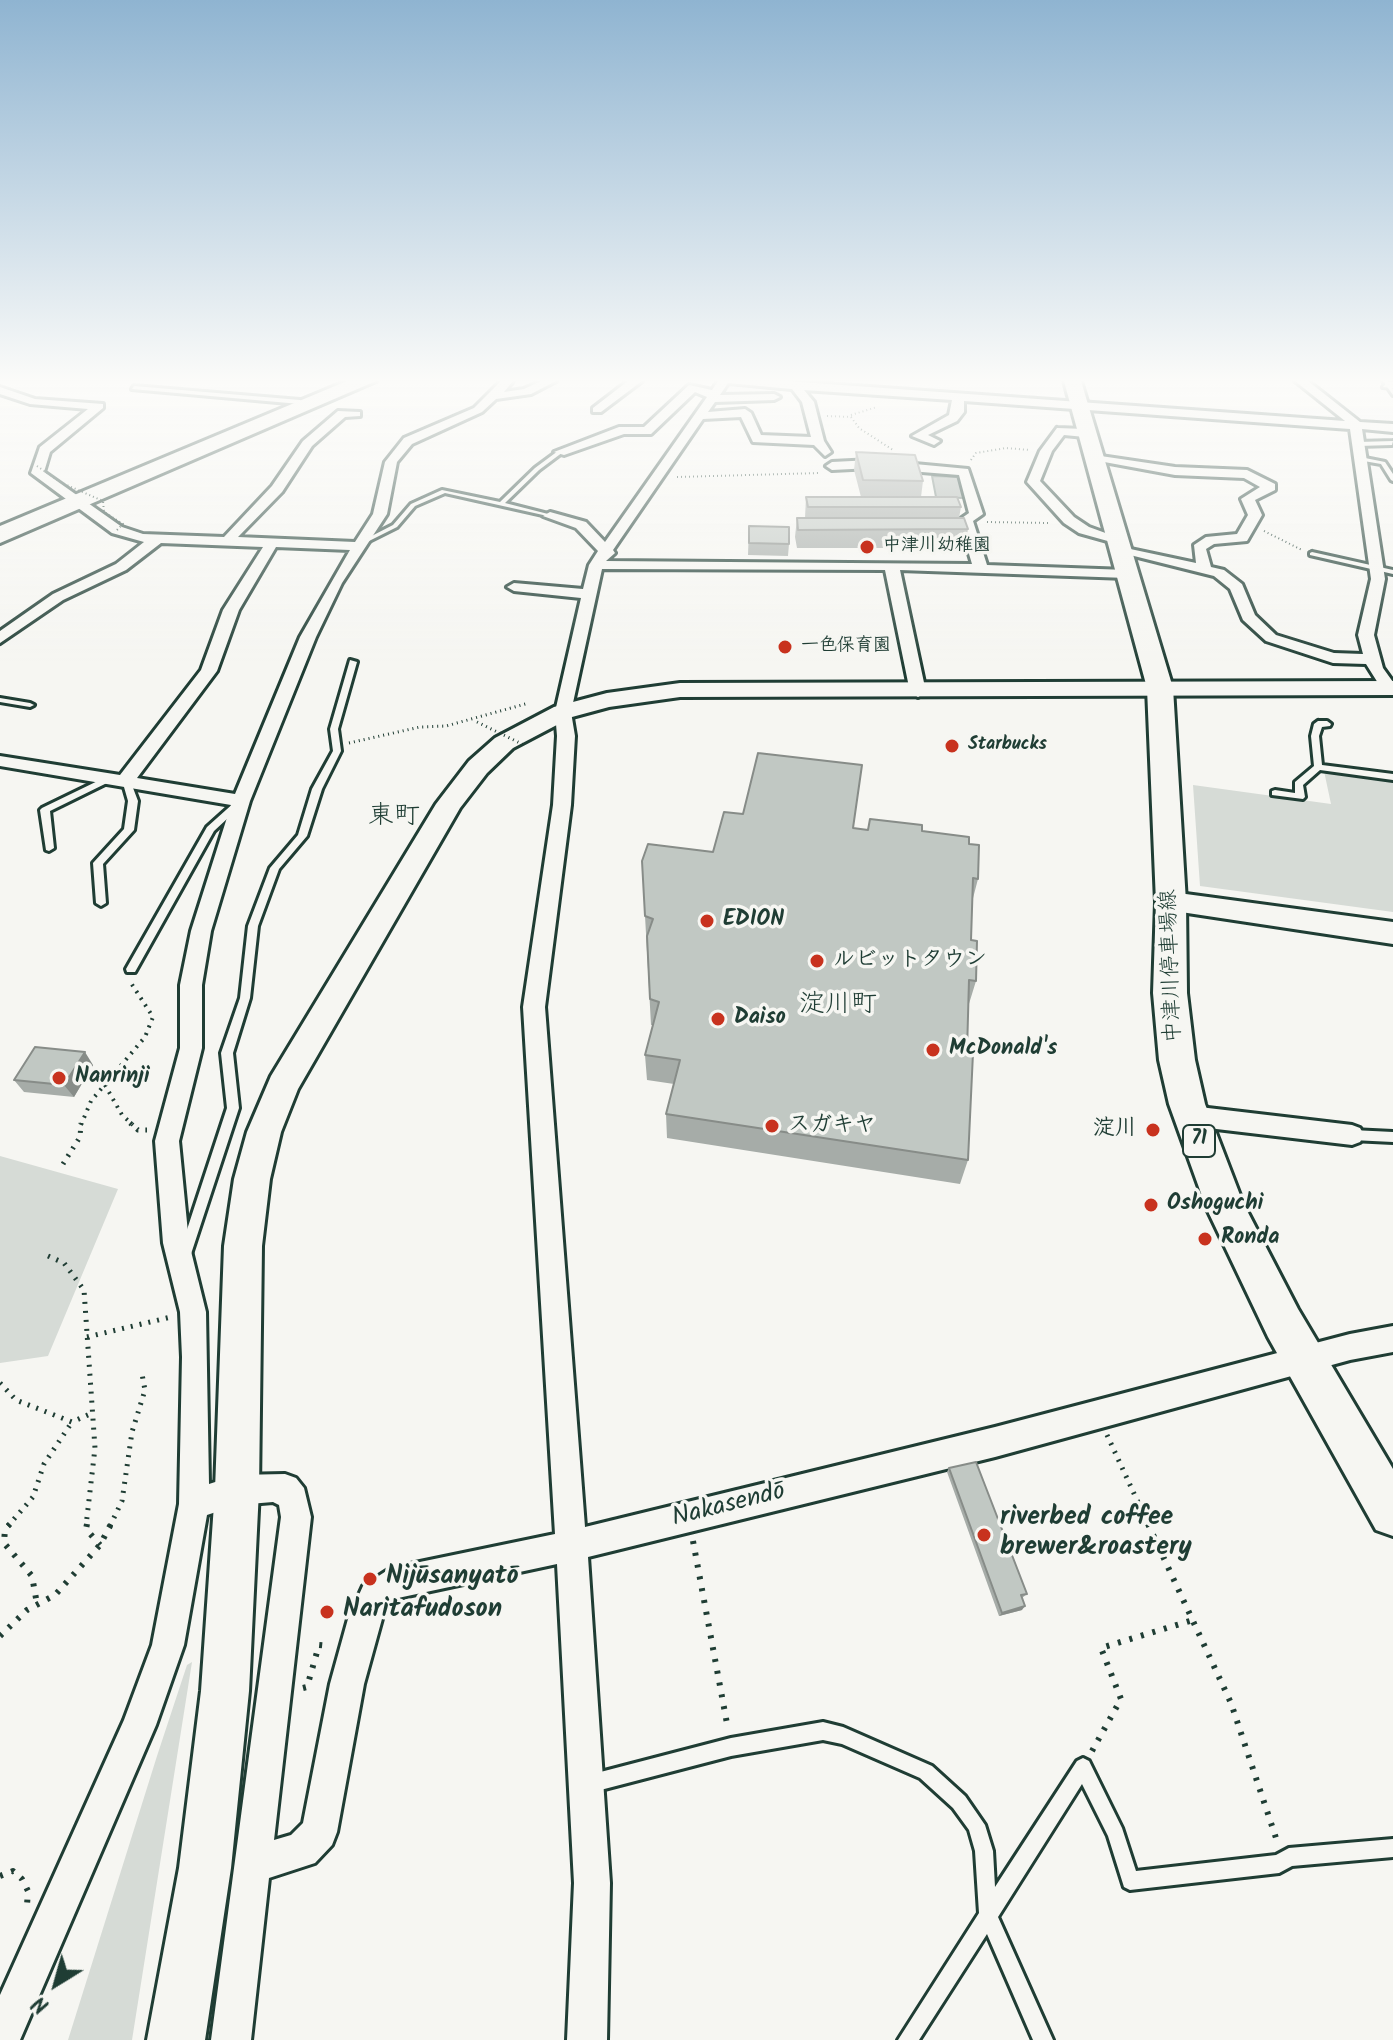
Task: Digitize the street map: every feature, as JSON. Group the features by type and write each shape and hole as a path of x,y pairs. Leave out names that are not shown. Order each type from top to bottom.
{"highway":[{"path":"0,535 130,476"},
{"path":"0,525 133,476"}],"main road":[{"name":"中津川停車場線","path":"1099,476 1160,688 1171,902 1170,993 1177,1060 1191,1116 1225,1207 1305,1359 1393,1513"}],"street":[{"path":"42,476 130,537 359,544"},
{"path":"229,539 286,476"},
{"path":"0,2040 139,1725 163,1658 182,1583 194,1504 196,1357 193,1312 169,1197 170,1131 191,1048 191,985 201,931 241,801 308,637 359,544 380,514 388,476"},
{"path":"965,476 976,514 966,520 981,569"},
{"path":"1035,476 1033,482 1076,525 1119,546 1219,573 1237,587 1248,617 1271,638 1333,658 1371,659"},
{"path":"1204,568 1199,548 1211,540 1242,538 1255,515 1248,499 1270,487 1251,476"},
{"path":"1363,476 1378,579 1366,635 1371,659 1391,688"},
{"path":"587,2040 592,1883 588,1784 534,1007 562,805 566,736 563,712 590,594 602,559 658,477"},
{"path":"550,516 581,525 602,559"},
{"path":"0,638 58,597 121,567 157,539"},
{"path":"118,779 209,671 231,610 273,541"},
{"path":"602,559 1127,574"},
{"path":"892,567 918,692"},
{"path":"514,587 590,594"},
{"path":"176,2040 205,1868 223,1705 237,1490 243,1246 252,1179 264,1132 283,1086 449,804 478,767 504,743 563,712 607,700 680,690 918,692 1391,688"},
{"path":"0,761 241,801"},
{"path":"1171,902 1393,933"},
{"path":"1191,1116 1352,1135"},
{"name":"Nakasendō","path":"253,1865 302,1850 319,1832 347,1684 364,1619 374,1597 391,1584 571,1546 1098,1416 1305,1359 1393,1339"},
{"path":"194,1504 237,1490 285,1489 293,1499 296,1517 277,1692 234,1995 231,2040"}],"lane":[{"path":"503,502 532,476"},
{"path":"359,544 395,526 413,505 444,491 503,502 550,516"},
{"path":"1312,554 1393,572"},
{"path":"182,1266 233,1108 227,1053 245,998 253,926 275,868 302,836 338,745 334,729 353,662"},
{"path":"0,710 5,701 30,705"},
{"path":"1318,767 1315,736 1318,724 1327,724"},
{"path":"1275,793 1300,797 1298,784 1318,767 1393,777"},
{"path":"49,848 45,810 118,779 133,801 129,830 98,863 101,903"},
{"path":"131,969 210,829 241,801"},
{"path":"1352,1135 1393,1137"},
{"path":"588,1784 731,1747 823,1731 843,1736 926,1772 959,1802 976,1825 984,1851 988,1916 1043,2040"},
{"path":"1083,1767 1116,1834 1130,1881 1284,1861 1289,1857 1393,1848"},
{"path":"908,2040 1083,1767"}],"path":[{"path":"52,476 103,501 104,512 123,524 117,530"},
{"path":"658,477 678,476"},
{"path":"966,520 1003,525 1076,525"},
{"path":"1252,522 1274,539 1312,554"},
{"path":"338,745 529,703"},
{"path":"473,717 477,722 524,745"},
{"path":"63,1164 80,1137 82,1117 145,1037 153,1017 146,1001 131,986 131,969"},
{"path":"105,1085 122,1115 138,1130 170,1131"},
{"path":"48,1256 64,1263 84,1290 90,1414 95,1448 86,1529 100,1545"},
{"path":"87,1337 193,1312"},
{"path":"0,1636 37,1604 55,1595 100,1545 122,1501 132,1432 145,1390 142,1374"},
{"path":"0,1383 16,1400 72,1422"},
{"path":"37,1604 32,1576 4,1543 5,1529 33,1497 44,1464 72,1422 90,1414"},
{"path":"1098,1416 1231,1703 1284,1861"},
{"path":"689,1517 731,1747"},
{"path":"1083,1767 1121,1699 1101,1648 1193,1620"},
{"path":"277,1692 307,1687 319,1645 329,1644 329,1658"},
{"path":"0,1876 13,1871 22,1879 28,1891 27,1915"}],"shaded area":[{"path":"932,476 959,477 964,498 936,497"},
{"path":"1324,771 1393,780 1393,912 1200,886 1193,785 1331,804"},
{"path":"0,1156 118,1189 48,1356 0,1363"},
{"path":"192,1662 132,2040 68,2040 157,1756 187,1665"}],"building":[{"path":"862,476 922,476 923,481 863,480"},
{"path":"806,497 957,497 961,507 808,507"},
{"path":"797,518 964,518 968,529 798,530"},
{"path":"749,526 789,527 789,544 749,543"},
{"path":"758,753 862,765 853,828 868,830 870,819 922,825 922,831 969,837 969,844 979,845 978,879 973,878 971,940 977,941 976,981 969,980 967,1052 973,1053 968,1160 666,1114 680,1060 645,1055 659,1002 650,999 647,936 653,919 645,916 642,861 648,844 713,852 724,812 743,814"},
{"path":"35,1047 85,1052 64,1085 14,1080"},
{"name":"riverbed coffee brewer&roastery","path":"976,1462 1027,1594 1021,1595 1025,1606 1002,1613 949,1468"}],"place":[{"name":"中津川幼稚園","path":"867,547"},
{"name":"一色保育園","path":"785,647"},
{"name":"Starbucks","path":"952,746"},
{"name":"EDION","path":"707,921"},
{"name":"ルビットタウン","path":"817,961"},
{"name":"Daiso","path":"718,1019"},
{"name":"McDonald's","path":"933,1050"},
{"name":"Nanrinji","path":"59,1078"},
{"name":"スガキヤ","path":"772,1126"},
{"name":"淀川","path":"1153,1130"},
{"name":"Oshoguchi","path":"1151,1205"},
{"name":"Ronda","path":"1205,1239"},
{"name":"riverbed coffee brewer&roastery","path":"984,1535"},
{"name":"Nijūsanyatō","path":"370,1579"},
{"name":"Naritafudoson","path":"327,1612"}],"district":[{"name":"東町","path":"394,819"},
{"name":"淀川町","path":"838,1007"}]}
